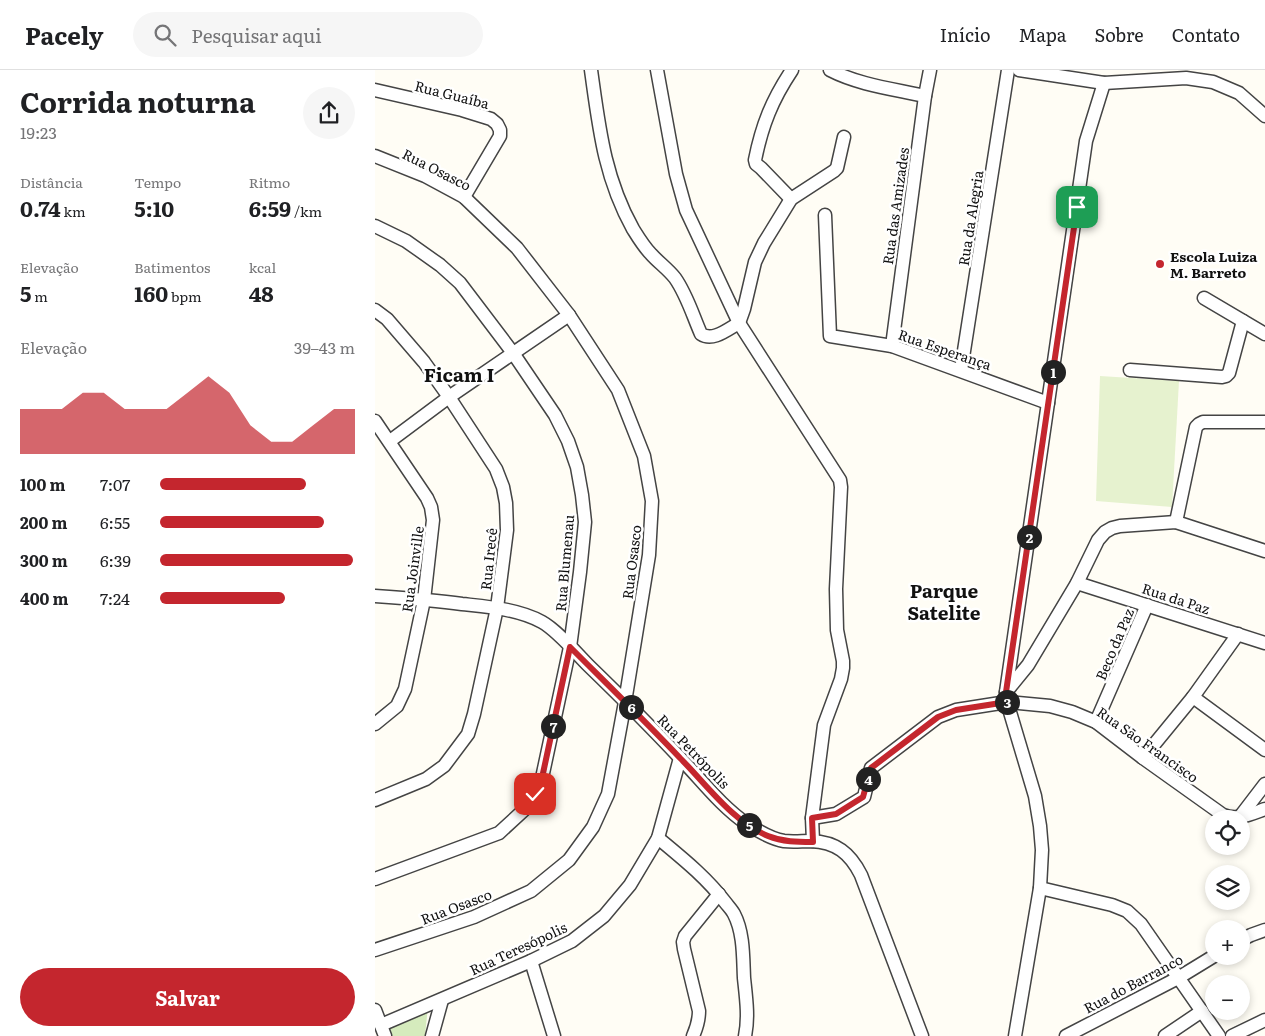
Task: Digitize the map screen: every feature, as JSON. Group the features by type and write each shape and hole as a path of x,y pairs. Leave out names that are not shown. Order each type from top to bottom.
{"street":[{"path":"591,70 601,138 609,174 619,204 634,231 649,252 674,277 703,336 713,337 739,323 755,262 764,243 791,199 837,168 844,137"},
{"path":"657,70 676,174 686,210 739,323 840,480 836,589 837,630 843,668 841,679 824,725 812,818 813,842"},
{"path":"791,199 756,164 755,160 760,135 767,116 781,86 792,70"},
{"name":"Rua das Amizades","path":"892,346 930,70"},
{"name":"Rua da Alegria","path":"961,370 1008,70"},
{"path":"1019,70 1104,83 1186,78 1213,82 1239,93 1265,116"},
{"path":"836,72 866,83 925,96"},
{"path":"1015,1036 1040,888 1042,850 1035,796 1007,697 1009,670 1086,141 1104,83"},
{"name":"Rua Guaíba","path":"375,90 462,110 491,119 497,124 500,136 464,197"},
{"name":"Rua Osasco","path":"375,156 425,176 464,197 517,248 569,315 618,390 644,456 652,501 649,555 625,702 607,794 593,827 569,860 531,891 474,917 375,950"},
{"name":"Rua Esperança","path":"825,215 830,336 892,346 1049,402"},
{"name":"Rua Blumenau","path":"375,226 407,241 440,265 460,283 513,353 555,415 568,441 577,467 585,522 570,647 542,778 535,794 525,809 499,833 375,879"},
{"path":"1204,298 1265,334"},
{"name":"Rua Irecê","path":"375,310 387,319 418,355 449,397 496,469 503,486 507,530 497,608 468,734 444,766 426,779 375,800"},
{"path":"390,441 449,397 569,315"},
{"path":"1130,370 1226,376 1229,373 1243,321"},
{"name":"Rua Joinville","path":"375,421 427,498 433,520 425,600 405,689 397,706 375,724"},
{"path":"1176,522 1196,427 1203,422 1265,422"},
{"path":"1007,697 1077,582 1098,540 1105,532 1119,526 1176,522 1264,547"},
{"name":"Rua da Paz","path":"1077,582 1265,642"},
{"name":"Rua Petrópolis","path":"375,596 497,608 534,618 545,624 625,702 726,806 747,824 783,841 829,844 850,856 861,874 922,1036"},
{"name":"Beco da Paz","path":"1096,722 1147,605"},
{"path":"1143,758 1193,697 1239,634"},
{"path":"1009,670 1028,665"},
{"name":"Rua São Francisco","path":"812,818 836,814 863,797 871,768 938,717 956,710 1007,697 1072,712 1096,722 1216,810"},
{"path":"1193,697 1265,750"},
{"name":"Rua Teresópolis","path":"375,1010 383,1031 442,1000 572,941 604,916 630,885 658,838 680,758"},
{"path":"1245,810 1265,784"},
{"path":"1250,814 1265,809"},
{"path":"658,838 696,869 734,914 742,944 747,1027 745,1036"},
{"path":"1040,888 1112,905 1127,911 1141,924 1219,1036"},
{"path":"693,1036 697,1027 699,1011 683,942 685,936 719,894"},
{"path":"1250,935 1265,930"},
{"path":"531,961 554,1036"},
{"name":"Rua do Barranco","path":"1066,1036 1178,978 1205,962"},
{"path":"432,1036 442,1000"},
{"path":"1165,1036 1201,1011"},
{"path":"1232,1036 1265,1020"}],"green space":[{"path":"1100,376 1179,381 1172,507 1096,501"},
{"path":"428,1006 425,1036 387,1036 383,1026"}],"place":[{"name":"Escola Luiza M. Barreto","path":"1160,264"}],"district":[{"name":"Ficam I","path":"459,374"},
{"name":"Parque Satelite","path":"944,601"}],"route":[{"path":"535,794 542,778 570,647 726,806 747,824 783,841 813,842 812,818 836,814 863,797 871,768 938,717 956,710 1007,702 1006,692 1077,207"}]}
